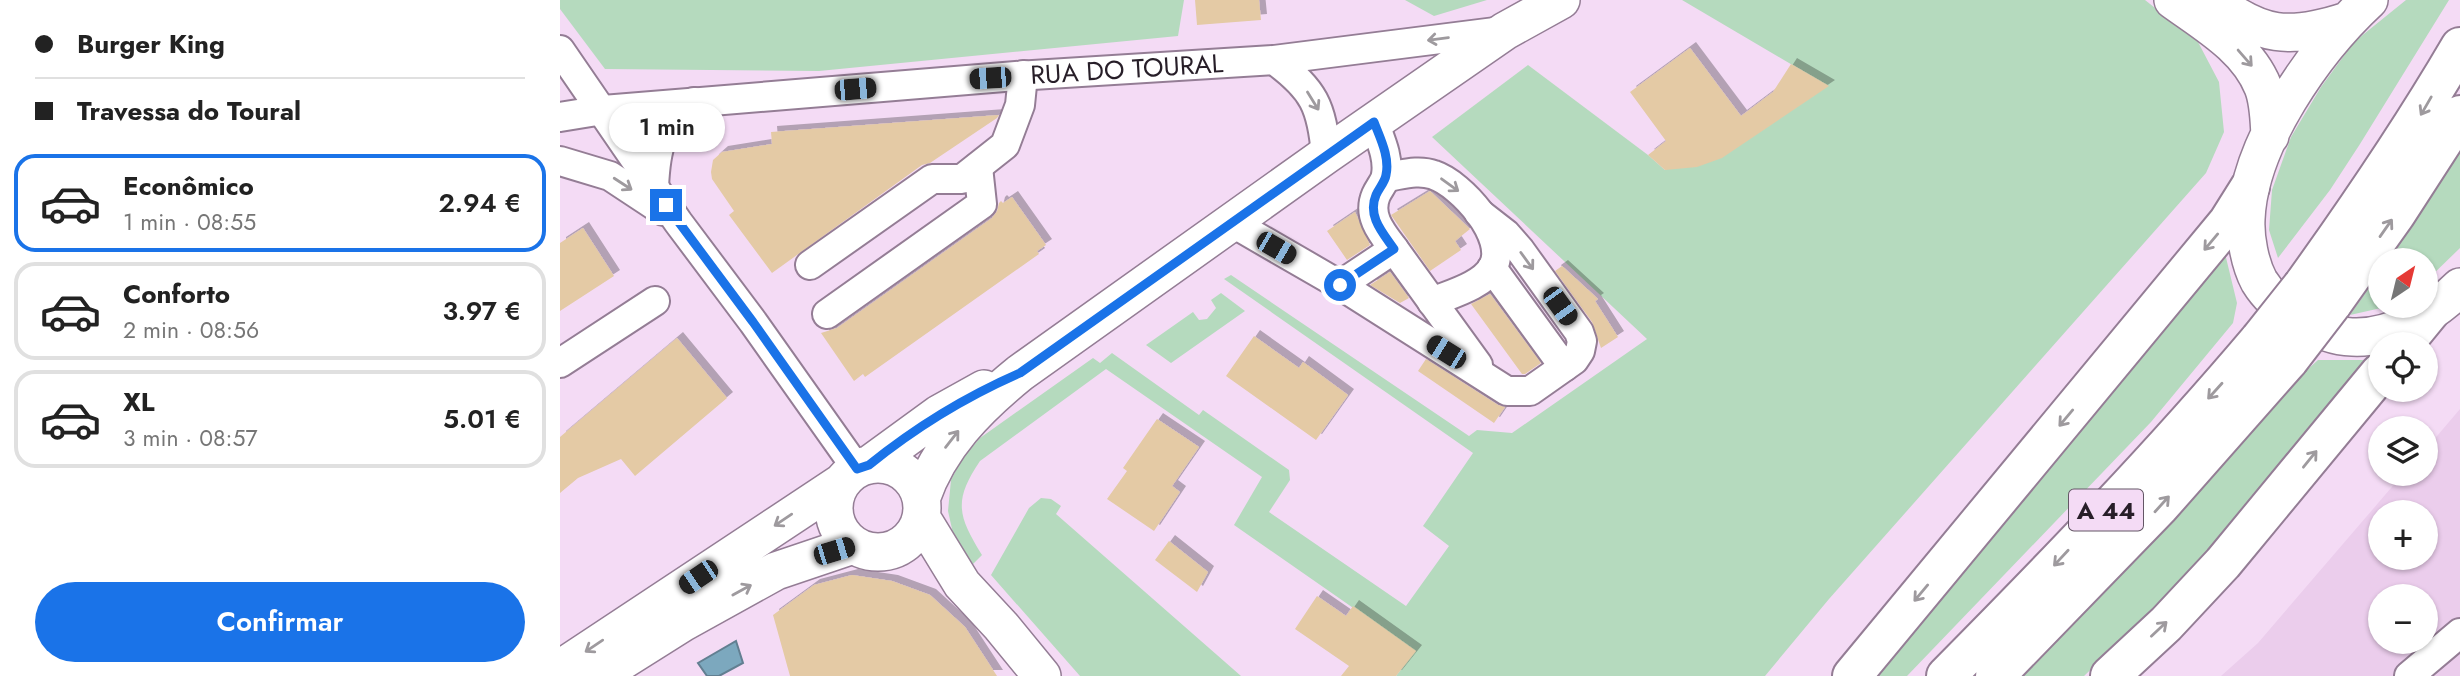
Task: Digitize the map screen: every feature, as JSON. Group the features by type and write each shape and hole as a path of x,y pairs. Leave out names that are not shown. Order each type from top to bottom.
{"highway":[{"name":"A 44","path":"2317,294 2460,47"},
{"name":"A 44","path":"1995,676 2160,506 2317,294 2404,202 2460,115"},
{"path":"1852,676 2228,222 2250,187"},
{"path":"2414,332 2425,318"},
{"name":"A 44","path":"1946,676 2042,579 2136,478 2274,349"},
{"path":"2109,676 2166,624 2223,563 2368,388"}],"main road":[{"path":"1505,31 1536,0"},
{"path":"598,676 682,622 776,571 870,548 899,547 917,529 929,476 944,450 967,420 990,397 1326,155 1505,31 1561,0"},
{"path":"2173,0 2226,38 2255,71 2268,105 2270,136"},
{"path":"2213,0 2242,20 2261,29 2288,33 2318,30 2358,10"},
{"path":"2358,10 2304,75 2270,136 2250,187 2246,220 2249,252 2259,281 2280,304 2303,321 2328,334 2354,338 2393,329 2417,318"},
{"path":"2438,305 2460,287"},
{"path":"560,669 939,414 978,391 1020,373"},
{"path":"961,584 843,536 836,523 835,496 855,472 882,464 907,475 916,486 921,508 961,584 1037,673"}],"street":[{"name":"RUA DO TOURAL","path":"560,117 603,110 1023,75 1274,60 1505,31"},
{"path":"560,50 678,222 753,322 855,472"},
{"path":"1274,60 1291,72 1316,102 1324,122 1326,155"},
{"path":"810,265 932,179 962,179 1005,145 1020,105 1023,75"},
{"path":"654,187 656,156 663,135 675,117 694,102"},
{"path":"1374,122 1387,160 1386,177 1375,198 1373,210 1377,225 1488,379"},
{"path":"560,161 610,176 678,222"},
{"path":"827,314 982,204 978,167"},
{"path":"1231,222 1340,285 1507,391 1530,391 1564,367 1580,351 1582,341 1578,332 1506,234 1479,213 1452,184 1433,174 1418,172 1386,177"},
{"path":"1432,302 1478,282 1492,268 1497,254 1494,238 1479,213"},
{"path":"1340,285 1394,249"},
{"path":"1492,268 1564,367"},
{"path":"560,363 655,301"},
{"path":"2409,676 2460,633"}],"shaded area":[{"path":"2460,409 2460,676 2221,676 2258,643 2368,515 2368,570 2438,570 2438,500 2381,500 2393,486 2438,486 2438,435"}],"green space":[{"path":"560,0 1184,0 1178,36 819,71 605,69 560,9"},
{"path":"1405,0 1487,0 1434,16"},
{"path":"1682,0 2145,0 2198,42 2219,82 2224,132 2206,173 1829,599 1765,676 1396,676 1415,651 1234,525 1262,477 1106,369 980,461 962,498 964,519 982,555 973,564 954,538 948,511 951,480 962,459 980,438 1093,358 1100,363 1112,353 1199,415 1203,410 1289,470 1290,480 1269,512 1406,606 1449,546 1423,526 1473,453 1224,279 1231,275 1469,436 1477,430 1512,433 1647,339 1432,137 1528,65 1665,170 1828,86"},
{"path":"2406,0 2449,0 2330,190 2278,258 2269,230 2272,190 2291,137 2321,87 2354,42"},
{"path":"2460,152 2460,248 2438,269 2438,248 2397,248"},
{"path":"2222,241 2237,303 2233,323 2151,422 1907,676 1865,676"},
{"path":"2368,289 2368,311 2350,315"},
{"path":"1221,293 1245,311 1171,363 1146,345 1193,312 1199,320 1207,319 1216,308 1211,300"},
{"path":"2318,360 2366,360 2368,363 2225,540 2084,676 2021,676 2114,580 2301,368 2307,370"},
{"path":"1041,498 1051,499 1061,506 1056,514 1241,676 1080,676 991,575 1029,508"}],"water":[{"path":"736,641 743,663 719,676 707,676 698,663"}],"building":[{"path":"1195,0 1259,0 1261,20 1197,25"},
{"path":"1690,48 1741,116 1773,92 1791,64 1829,86 1722,158 1697,167 1665,170 1648,155 1666,141 1630,92"},
{"path":"999,115 930,163 922,165 772,273 729,215 734,211 712,179 713,160 722,152 772,144 771,132"},
{"path":"1430,191 1470,229 1455,241 1461,250 1430,271 1391,215"},
{"path":"1012,197 1046,245 1037,251 1039,254 865,377 863,374 854,381 821,333 837,328 992,218 999,203"},
{"path":"1355,212 1370,245 1347,260 1327,231"},
{"path":"583,228 614,276 560,311 560,243"},
{"path":"1562,266 1598,299 1595,301 1618,337 1601,348 1592,322 1555,271"},
{"path":"1390,272 1409,298 1400,303 1370,285"},
{"path":"1490,294 1541,363 1525,374 1522,374 1471,304"},
{"path":"1254,336 1299,368 1303,362 1348,395 1316,440 1226,376"},
{"path":"677,338 727,398 635,476 621,459 578,478 560,493 560,437"},
{"path":"1426,359 1505,407 1494,423 1418,371"},
{"path":"1157,419 1199,447 1172,486 1180,492 1154,531 1107,499 1127,471 1123,468"},
{"path":"1169,541 1208,572 1197,592 1155,560"},
{"path":"852,575 892,581 930,595 965,627 997,676 790,676 773,615 814,585"},
{"path":"1317,596 1346,616 1353,606 1416,651 1396,676 1341,676 1349,666 1295,629"}],"route":[{"path":"666,205 857,469 869,465 896,443 978,391 1020,373 1374,122 1387,160 1386,177 1375,198 1373,210 1377,225 1394,249 1340,285"}]}
